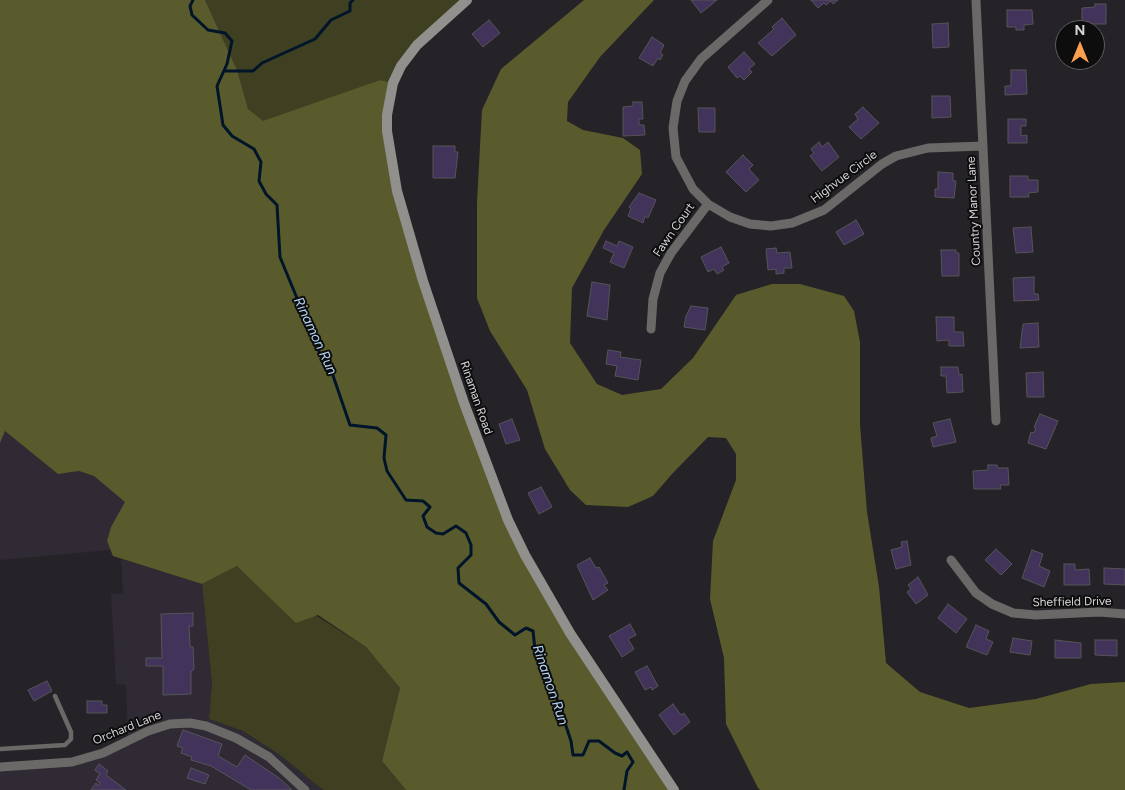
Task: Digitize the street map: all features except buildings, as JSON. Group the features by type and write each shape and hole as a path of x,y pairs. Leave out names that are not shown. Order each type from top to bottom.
{"street":[{"name":"Rinaman Road","path":"467,0 417,45 401,66 393,82 387,115 387,131 397,191 423,281 464,403 508,520 570,633 674,790"},
{"name":"Highvue Circle","path":"768,0 700,59 685,81 677,101 673,128 676,157 693,188 708,204 730,217 750,224 771,226 792,223 824,210 882,164 896,156 928,148 983,146"},
{"name":"Country Manor Lane","path":"976,0 996,421"},
{"name":"Fawn Court","path":"651,329 653,299 660,274 672,253 708,204"},
{"name":"Sheffield Drive","path":"951,560 976,593 992,604 1013,613 1036,615 1099,612 1125,614"},
{"name":"Orchard Lane","path":"0,768 72,762 103,753 148,731 170,724 190,723 206,726 236,738 269,758 305,790"}],"lane":[{"path":"0,749 65,745 71,740 71,732 55,696"}],"shaded area":[{"path":"0,0 205,0 237,70 248,109 263,121 380,80 393,83 387,131 415,256 525,555 674,790 406,790 382,761 400,688 366,647 318,615 296,623 237,566 202,584 113,556 107,541 111,527 125,502 94,476 79,471 58,474 5,431 0,443"},
{"path":"584,0 654,0 600,57 568,102 567,121 583,130 623,138 640,150 642,174 604,230 572,288 570,343 597,384 622,395 661,389 693,358 736,295 772,284 800,284 844,296 854,311 860,342 860,425 867,512 879,587 886,663 920,692 969,708 1036,699 1091,684 1125,682 1125,790 760,790 758,788 726,724 724,658 710,599 713,541 736,480 736,454 726,438 708,437 653,496 628,507 586,505 570,490 545,449 527,390 490,331 477,298 477,202 482,110 501,69"},
{"path":"5,430 58,474 79,471 94,476 126,502 111,527 107,541 111,550 0,560 0,443"},
{"path":"121,559 202,584 212,684 209,719 243,731 280,755 323,790 0,790 0,767 72,762 128,740 126,685 116,684 111,594 123,594"}],"green space":[{"path":"205,0 467,0 417,45 393,83 380,80 263,122 248,110 237,70"},
{"path":"237,566 366,647 400,688 382,761 406,790 323,790 280,755 243,731 209,719 212,684 202,584"}],"waterway":[{"name":"Rinamon Run","path":"193,0 190,6 192,15 208,30 225,33 232,41 227,64 217,86 223,125 232,136 254,149 261,162 259,181 266,194 277,205 280,257 320,354 328,361 350,425 377,428 386,435 384,458 387,471 406,500 423,501 430,507 423,516 427,527 436,533 443,534 456,526 466,533 471,545 471,555 458,568 459,583 486,604 499,622 515,635 526,628 533,631 535,650 549,675 571,741 573,755 583,755 589,741 599,741 622,756 627,752 633,762 627,771 624,790"},
{"path":"224,71 253,71 262,63 315,39 331,20 350,11 350,3 353,0"}]}
